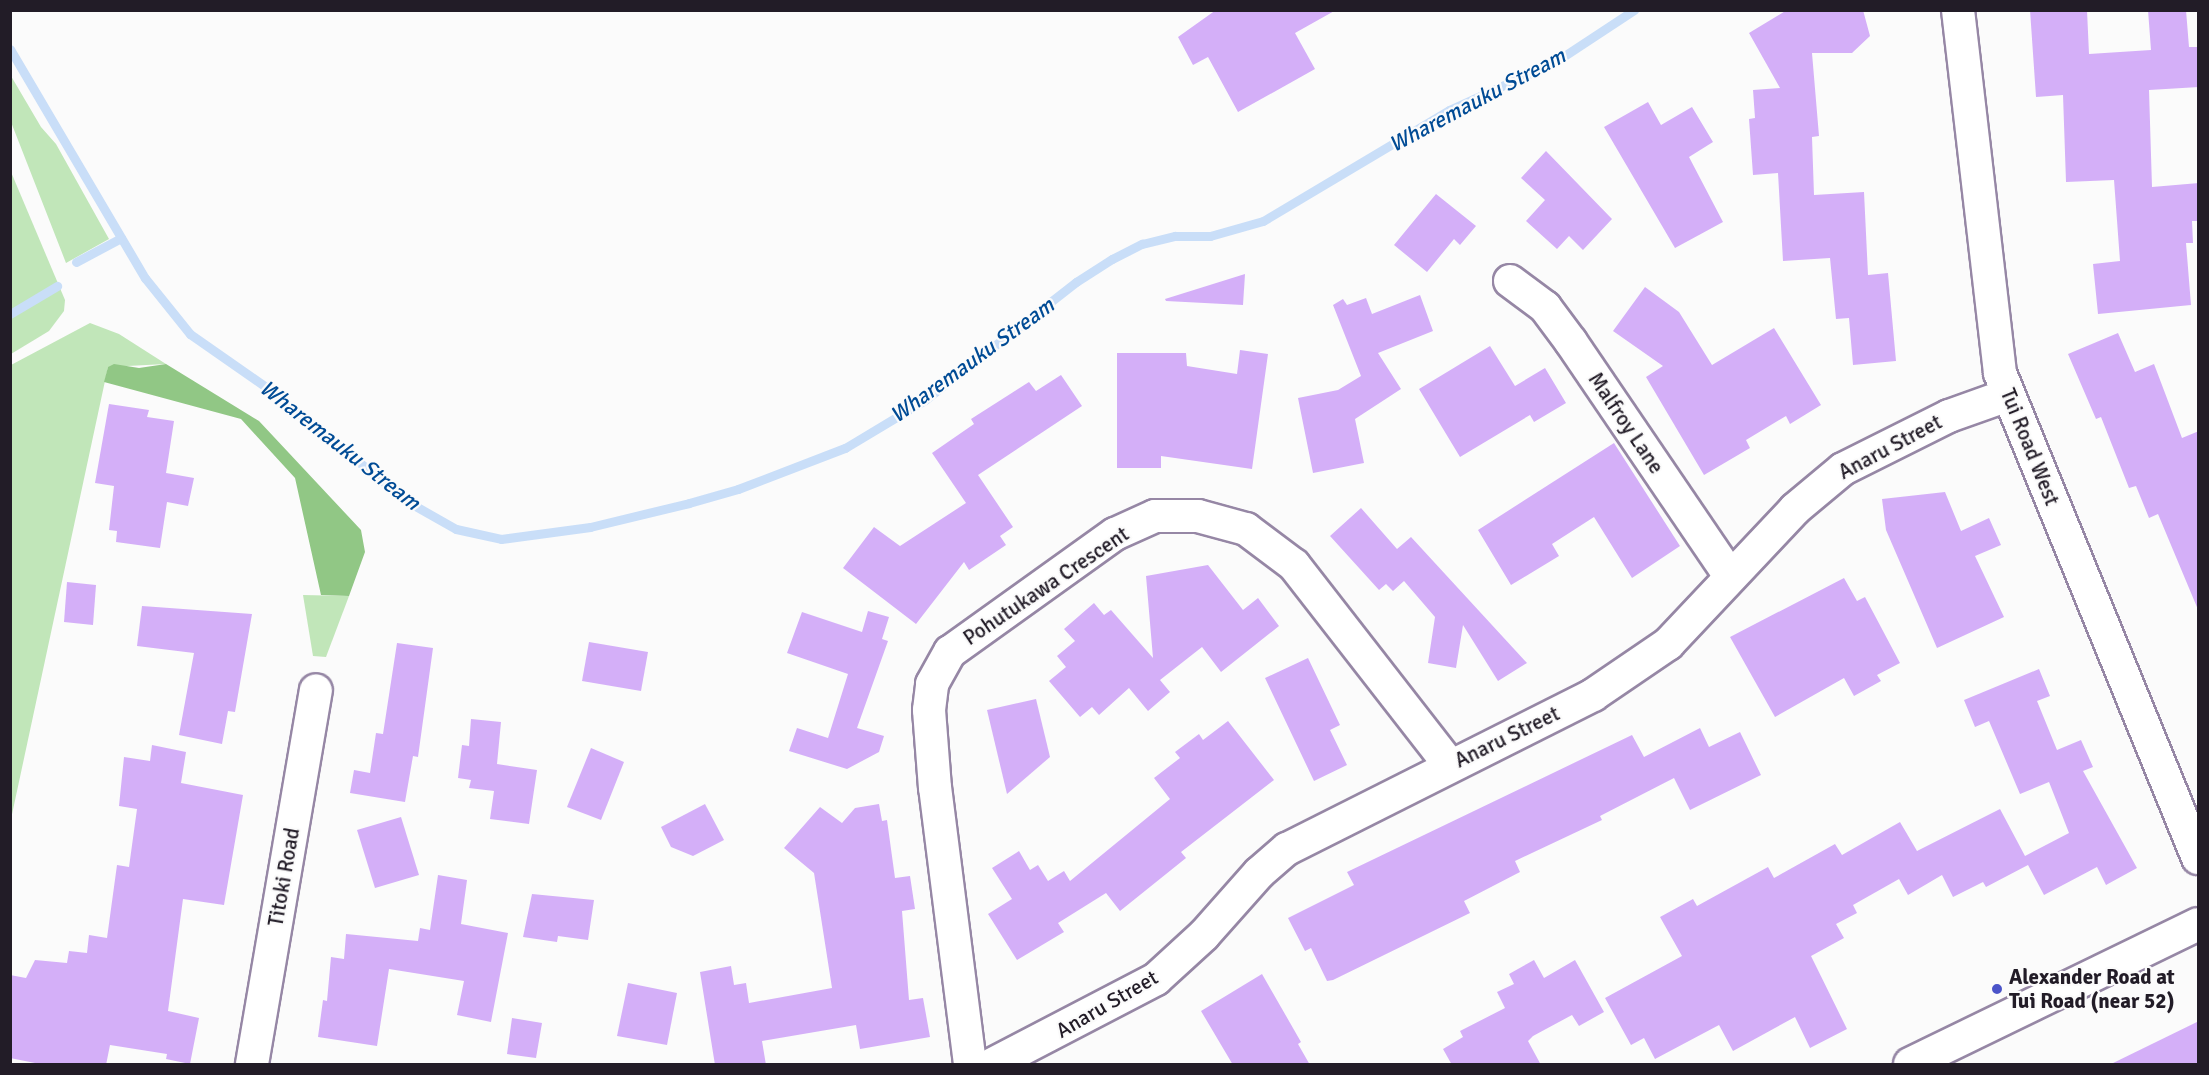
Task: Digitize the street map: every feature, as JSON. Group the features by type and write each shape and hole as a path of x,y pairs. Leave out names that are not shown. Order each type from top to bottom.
{"street":[{"name":"Tui Road West","path":"1958,10 1994,342 2008,395 2199,858"},
{"name":"Malfroy Lane","path":"1510,281 1545,307 1730,576"},
{"name":"Anaru Street","path":"993,1065 1156,979 1204,935 1258,873 1287,849 1612,682 1668,644 1795,509 1843,469 1949,416 2008,395"},
{"name":"Pohutukawa Crescent","path":"970,1065 934,788 930,710 932,684 950,652 1115,534 1155,516 1198,516 1246,529 1294,565 1449,764"},
{"name":"Titoki Road","path":"252,1065 316,690"},
{"path":"1910,1065 2199,924"}],"green space":[{"path":"11,76 41,127 56,144 109,239 66,263 11,122"},
{"path":"11,172 65,300 64,311 49,331 11,354"},
{"path":"90,323 119,334 166,364 108,367 11,819 11,365"},
{"path":"114,364 139,368 166,364 259,421 361,530 365,552 349,596 321,595 295,478 241,419 104,382 108,367"},
{"path":"303,595 349,596 326,657 313,656"}],"building":[{"path":"1216,10 1336,10 1295,33 1315,69 1238,112 1208,57 1193,65 1178,37"},
{"path":"1787,10 1863,10 1870,36 1852,53 1812,53 1819,136 1812,137 1814,195 1864,192 1868,275 1888,273 1896,361 1853,365 1849,318 1836,319 1830,258 1783,261 1778,173 1753,175 1749,119 1755,118 1753,90 1780,88 1749,33"},
{"path":"2030,10 2087,10 2089,54 2151,50 2148,10 2186,10 2189,47 2197,47 2199,87 2149,90 2152,187 2199,183 2199,221 2192,221 2193,243 2186,243 2191,305 2098,314 2093,264 2120,261 2114,180 2066,182 2063,95 2036,97"},
{"path":"1648,102 1661,125 1692,107 1713,142 1689,157 1723,222 1675,248 1604,127"},
{"path":"1546,151 1612,219 1583,250 1569,236 1557,249 1526,221 1545,200 1521,178"},
{"path":"1436,194 1476,226 1460,245 1454,239 1427,272 1394,245"},
{"path":"1245,274 1243,305 1166,301 1165,299"},
{"path":"1645,287 1679,312 1712,365 1774,328 1821,405 1790,424 1786,416 1746,440 1750,448 1704,475 1646,377 1663,366 1613,331"},
{"path":"1420,295 1433,331 1378,353 1401,389 1355,419 1364,463 1313,473 1298,398 1338,390 1361,376 1333,305 1343,299 1347,305 1366,298 1372,314"},
{"path":"2118,333 2135,372 2154,364 2182,438 2199,431 2199,612 2158,514 2149,518 2136,486 2129,488 2101,417 2096,419 2068,354"},
{"path":"1490,346 1515,386 1545,368 1566,403 1534,422 1530,415 1460,457 1419,389"},
{"path":"1240,350 1268,354 1252,469 1161,456 1161,468 1117,468 1117,353 1186,353 1187,366 1237,374"},
{"path":"1061,375 1082,406 978,475 1013,527 1000,536 1006,545 969,570 964,562 916,624 843,568 874,527 900,546 966,503 932,453 974,424 971,419 1029,382 1036,391"},
{"path":"109,404 149,410 147,417 174,421 166,473 194,478 188,506 167,502 160,548 116,542 117,531 109,530 114,486 95,483"},
{"path":"1614,443 1680,546 1632,578 1594,517 1552,544 1559,556 1511,585 1478,530"},
{"path":"1945,492 1961,531 1989,518 2001,545 1975,556 2004,617 1937,648 1886,530 1882,499"},
{"path":"1361,508 1397,549 1411,537 1527,663 1498,681 1463,625 1456,668 1428,663 1435,617 1404,581 1393,591 1386,584 1379,590 1330,536"},
{"path":"1208,565 1243,610 1258,598 1279,626 1221,672 1202,647 1160,680 1170,692 1148,711 1129,688 1099,715 1092,707 1080,717 1049,681 1066,667 1057,656 1075,641 1064,629 1094,603 1104,615 1111,610 1153,658 1146,576"},
{"path":"1844,578 1857,601 1865,597 1900,663 1877,675 1881,681 1854,696 1844,678 1775,717 1730,637"},
{"path":"67,582 96,585 93,625 64,622"},
{"path":"142,606 252,614 235,712 228,711 222,744 179,735 194,653 137,646"},
{"path":"868,611 889,617 882,639 888,641 857,728 884,736 879,752 847,769 789,751 797,728 828,738 848,674 787,653 802,612 862,632"},
{"path":"589,642 648,652 641,691 582,681"},
{"path":"397,643 433,648 418,757 413,756 405,802 350,793 354,770 370,773 376,733 383,734"},
{"path":"1308,658 1340,725 1330,730 1347,765 1314,781 1265,678"},
{"path":"2039,669 2050,696 2037,701 2057,750 2081,740 2093,767 2083,771 2137,868 2106,885 2097,867 2044,895 2028,865 1986,887 1983,882 1953,897 1942,875 1908,895 1899,879 1853,905 1857,913 1836,924 1844,938 1811,956 1847,1029 1810,1048 1795,1017 1733,1051 1719,1025 1655,1059 1644,1038 1631,1045 1605,998 1682,956 1660,917 1693,899 1697,906 1768,867 1774,878 1835,844 1842,855 1900,822 1917,851 2000,809 2025,856 2069,833 2049,782 2020,794 1989,721 1975,727 1964,700"},
{"path":"1036,699 1050,757 1007,794 987,710"},
{"path":"471,719 501,722 497,764 537,770 529,824 490,819 494,791 469,788 471,780 458,778 462,745 469,746"},
{"path":"1228,721 1274,780 1181,852 1186,858 1120,911 1106,893 1058,923 1064,932 1017,960 988,914 1012,899 992,868 1019,851 1030,870 1038,865 1048,881 1064,871 1070,881 1170,799 1154,778 1180,758 1175,752 1199,734 1203,740"},
{"path":"1700,728 1709,747 1740,732 1761,775 1690,810 1674,778 1600,816 1602,820 1515,861 1520,872 1464,901 1470,913 1333,980 1327,981 1311,948 1305,951 1288,918 1354,885 1347,872 1632,735 1644,757"},
{"path":"152,745 186,752 181,783 243,795 224,905 183,899 168,1011 199,1018 190,1064 166,1059 167,1054 110,1045 106,1065 45,1065 10,1058 10,975 26,978 35,960 67,963 69,951 87,953 89,935 107,938 117,865 129,867 137,809 119,806 124,757 150,761"},
{"path":"591,748 624,762 601,820 567,807"},
{"path":"705,804 724,840 693,856 671,847 661,827"},
{"path":"879,804 882,821 887,820 895,878 910,876 915,909 902,911 909,1000 923,998 930,1037 860,1049 856,1025 762,1041 766,1065 715,1065 700,972 731,966 734,985 746,983 749,1003 832,988 814,873 784,848 820,807 842,823 855,808"},
{"path":"401,817 419,875 375,888 357,830"},
{"path":"438,875 467,880 461,924 508,933 491,1022 457,1015 464,981 389,969 377,1046 318,1037 323,1000 327,1001 331,957 344,959 346,934 418,941 420,928 430,930"},
{"path":"532,894 594,900 588,940 558,936 557,942 523,937"},
{"path":"1534,960 1544,978 1575,960 1604,1012 1579,1026 1572,1015 1533,1036 1528,1041 1541,1065 1452,1065 1443,1049 1463,1037 1460,1031 1505,1008 1497,992 1514,984 1509,974"},
{"path":"1262,974 1301,1042 1298,1044 1310,1065 1233,1065 1201,1011"},
{"path":"628,983 677,993 667,1045 617,1036"},
{"path":"512,1018 542,1023 536,1058 507,1054"},
{"path":"2199,1021 2199,1065 2109,1065"}],"waterway":[{"name":"Wharemauku Stream","path":"10,49 145,278 190,334 266,387 410,503 456,529 501,539 590,527 689,503 738,489 845,448 925,400 1076,282 1112,259 1142,244 1175,236 1210,236 1263,221 1449,110 1555,62 1634,10"},
{"path":"76,262 121,238"},
{"path":"10,314 57,286"}],"place":[{"name":"Alexander Road at Tui Road (near 52)","path":"1997,989"}]}
